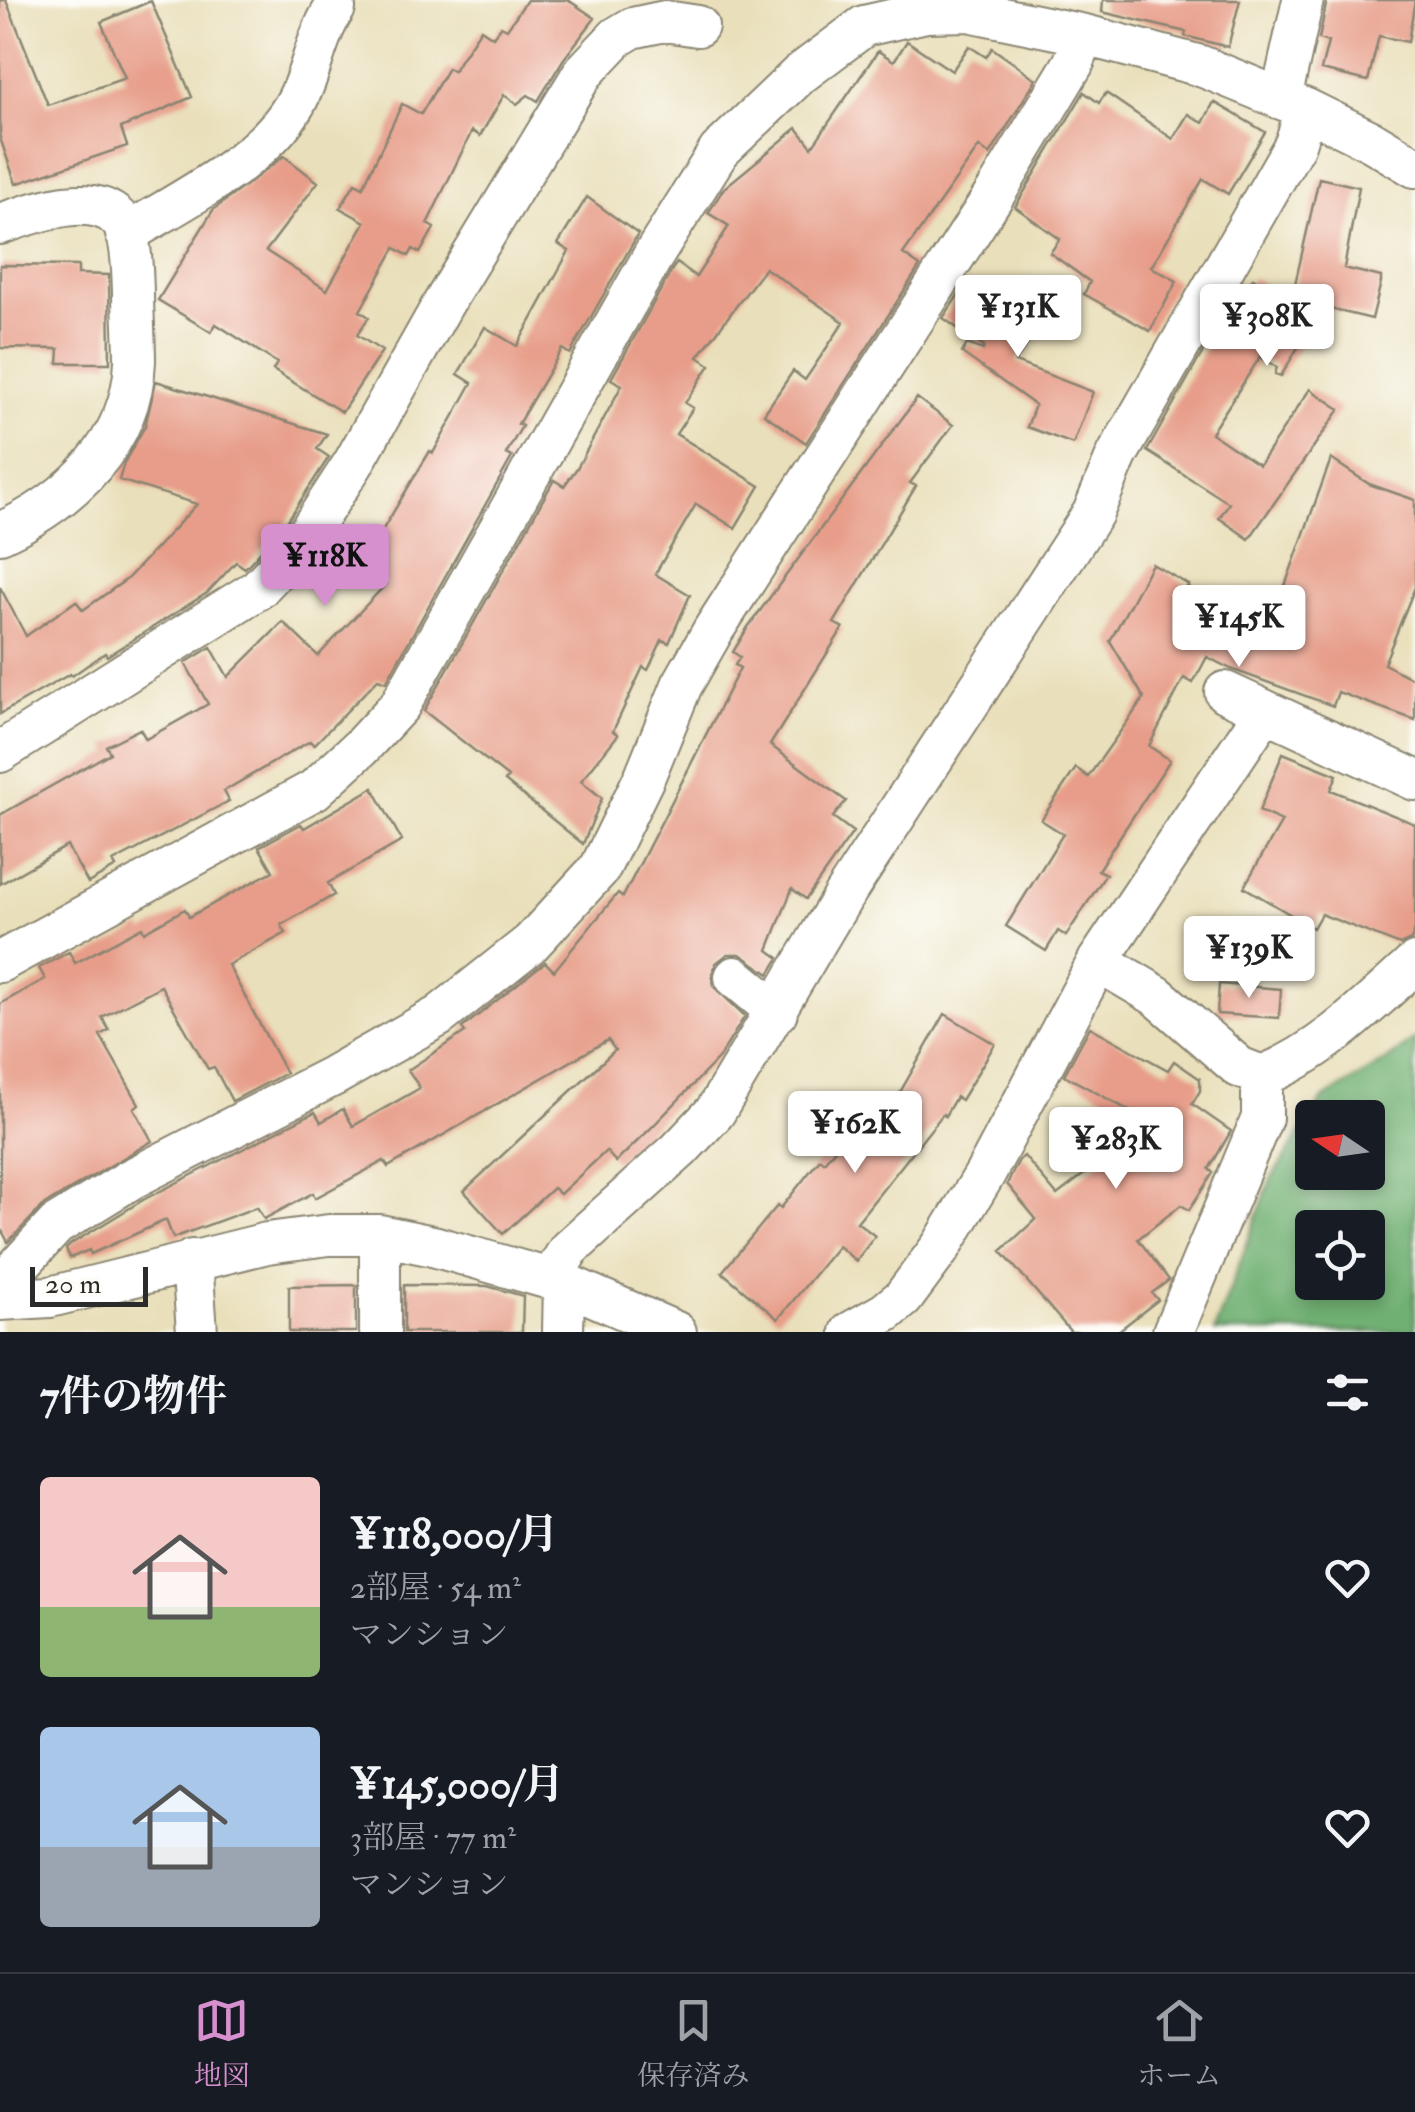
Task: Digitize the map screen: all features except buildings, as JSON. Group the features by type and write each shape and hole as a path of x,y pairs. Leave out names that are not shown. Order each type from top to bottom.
{"street":[{"path":"563,1332 557,1281 569,1249 679,1150 715,1112 844,895 1093,512 1117,456 1295,144 1294,104 1304,0"},
{"path":"126,234 230,169 274,133 300,96 322,28 334,8"},
{"path":"0,962 314,790 361,748 400,705 652,256 719,151 836,44 890,9 968,11 1085,35 1201,66 1294,104 1415,167"},
{"path":"0,752 258,589 303,541 354,464 453,287 582,73 617,37 632,28 664,20 698,26"},
{"path":"0,1298 19,1266 56,1225 130,1179 332,1076 439,1016 531,943 600,868 644,778 682,684 996,192 1073,64 1085,35"},
{"path":"0,224 44,210 82,205 102,208 118,218 126,234 132,277 135,364 128,406 105,452 68,493 0,533"},
{"path":"1225,692 1415,780"},
{"path":"852,1332 902,1298 941,1247 985,1174 1098,961 1264,711"},
{"path":"1098,961 1157,996 1240,1067 1262,1076 1284,1067 1322,1042 1415,964"},
{"path":"735,977 777,1012"},
{"path":"1173,1332 1262,1118 1262,1076"},
{"path":"0,1298 50,1297 267,1243 329,1235 380,1234 557,1281 676,1332"},
{"path":"380,1234 380,1332"},
{"path":"192,1260 198,1301 197,1332"}],"green space":[{"path":"1415,1039 1415,1332 1214,1332 1271,1179 1295,1142 1295,1190 1385,1190 1385,1100 1323,1099"}]}
